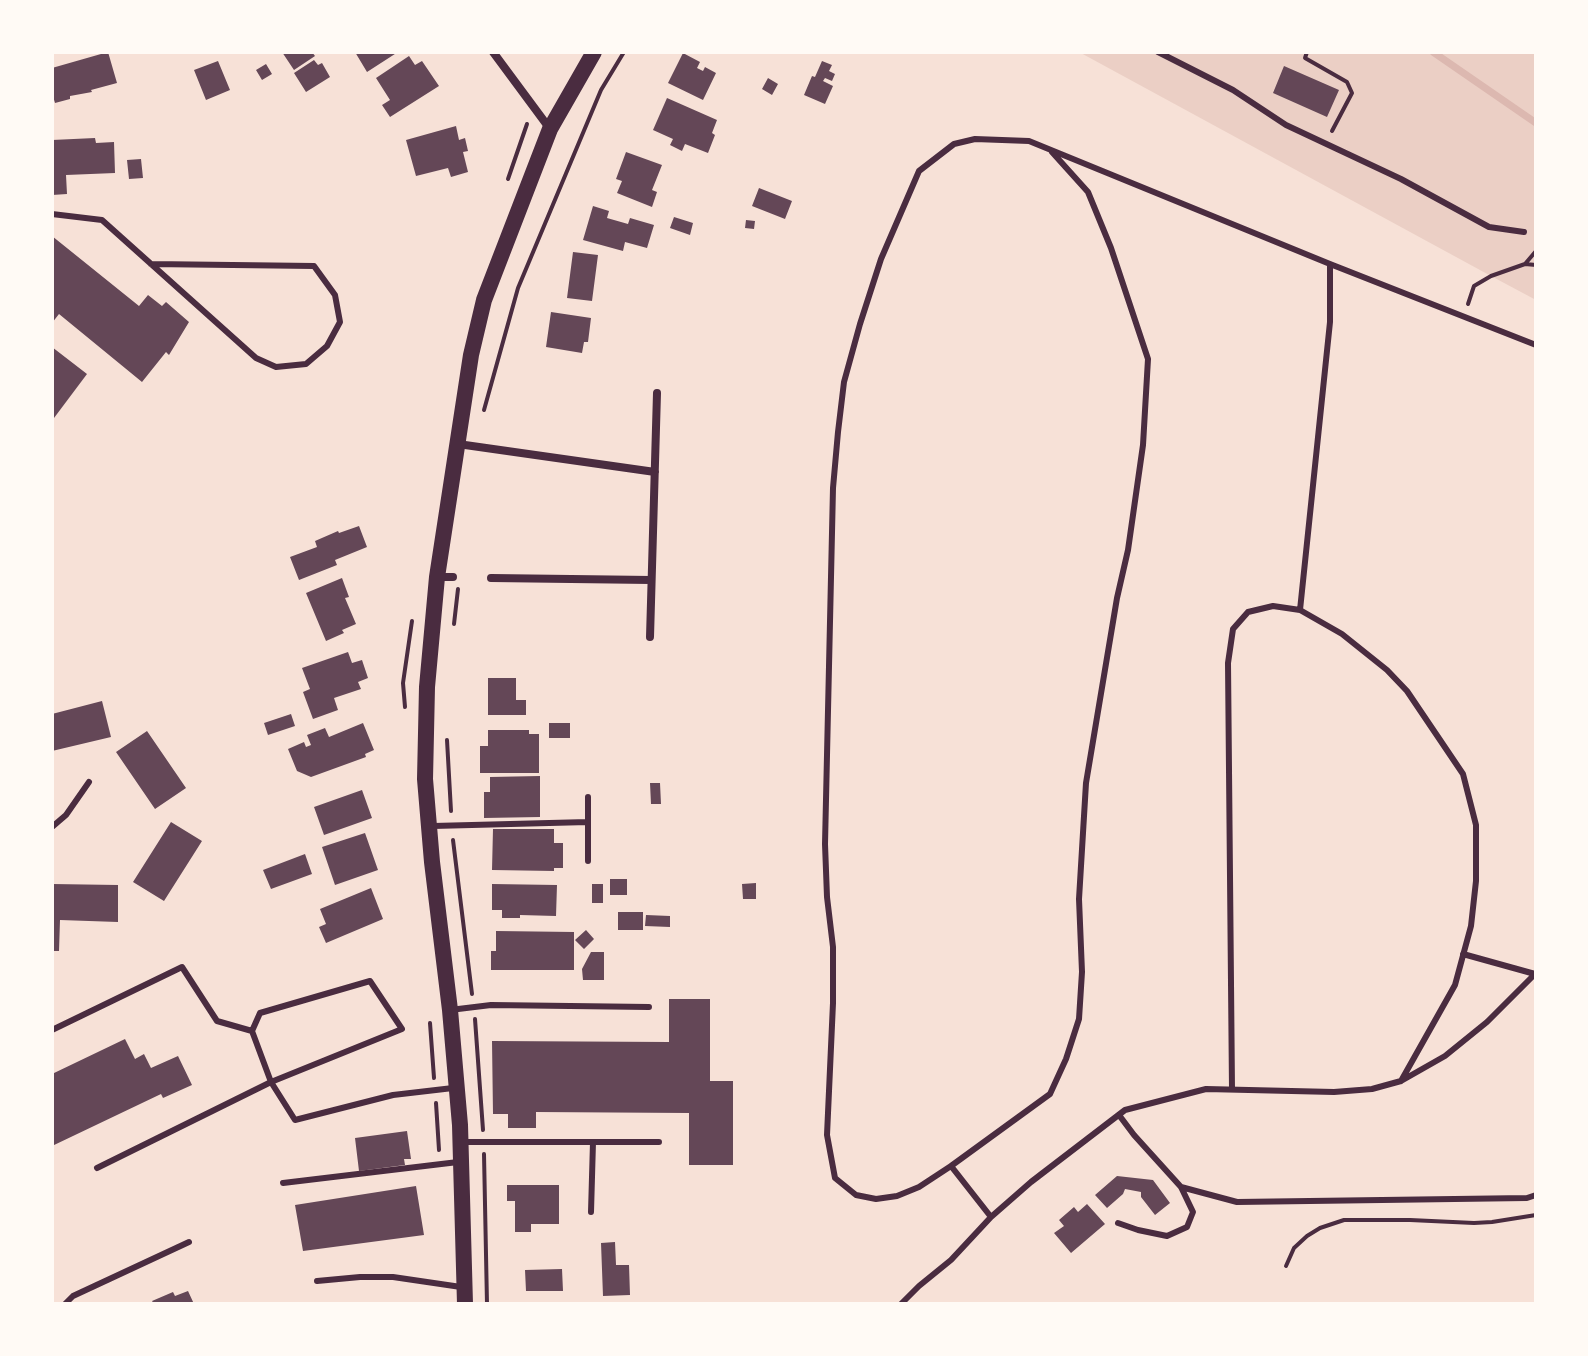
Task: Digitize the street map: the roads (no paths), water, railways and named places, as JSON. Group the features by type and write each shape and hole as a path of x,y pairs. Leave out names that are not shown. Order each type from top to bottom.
{"main road":[{"path":"465,1296 461,1142 425,779 426,709 450,577 457,444 471,355 484,300 550,129 594,52"}],"street":[{"path":"493,52 550,129"},
{"path":"650,637 657,393"},
{"path":"457,444 655,472"},
{"path":"491,578 651,580"}],"lane":[{"path":"1158,52 1233,90 1286,125 1401,179 1489,227 1524,232"},
{"path":"1050,149 1088,192 1111,248 1148,359 1143,445 1128,550 1086,783 1079,899 1082,972 1079,1019 1050,1094 919,1187 897,1196 876,1199 856,1195 835,1178 827,1135 833,947 825,844 833,488 844,382 881,259 919,171 954,144 975,139 1029,141 1050,149 1464,318 1536,345"},
{"path":"52,214 102,220 151,264 256,358 276,367 306,364 327,346 340,322 335,295 314,266 151,264"},
{"path":"1300,610 1330,322 1330,264"},
{"path":"1232,1089 1228,663 1233,629 1248,612 1273,606 1300,610 1342,634 1387,670 1407,691 1463,774 1476,825 1476,881 1471,926 1455,985 1401,1081"},
{"path":"52,827 66,815 89,782"},
{"path":"588,797 588,861"},
{"path":"429,826 588,822"},
{"path":"1463,954 1536,974"},
{"path":"52,1030 182,967 217,1021 252,1031"},
{"path":"901,1304 1031,1182 1125,1110 1206,1089 1334,1092 1372,1089 1401,1081 1445,1056 1487,1022 1536,974"},
{"path":"97,1168 271,1082 402,1029 370,981 260,1013 252,1031 271,1082 295,1120 393,1095 457,1087"},
{"path":"450,1010 491,1005 649,1007"},
{"path":"1118,1223 1167,1236 1187,1227 1193,1212 1181,1187 1119,1115"},
{"path":"461,1142 659,1142"},
{"path":"591,1212 593,1142"},
{"path":"283,1183 461,1162"},
{"path":"951,1166 991,1217"},
{"path":"1181,1187 1237,1202 1527,1198 1536,1195"},
{"path":"65,1304 73,1296 189,1242"},
{"path":"317,1281 393,1277 465,1296"}],"waterway":[{"path":"1433,52 1536,123"}]}
